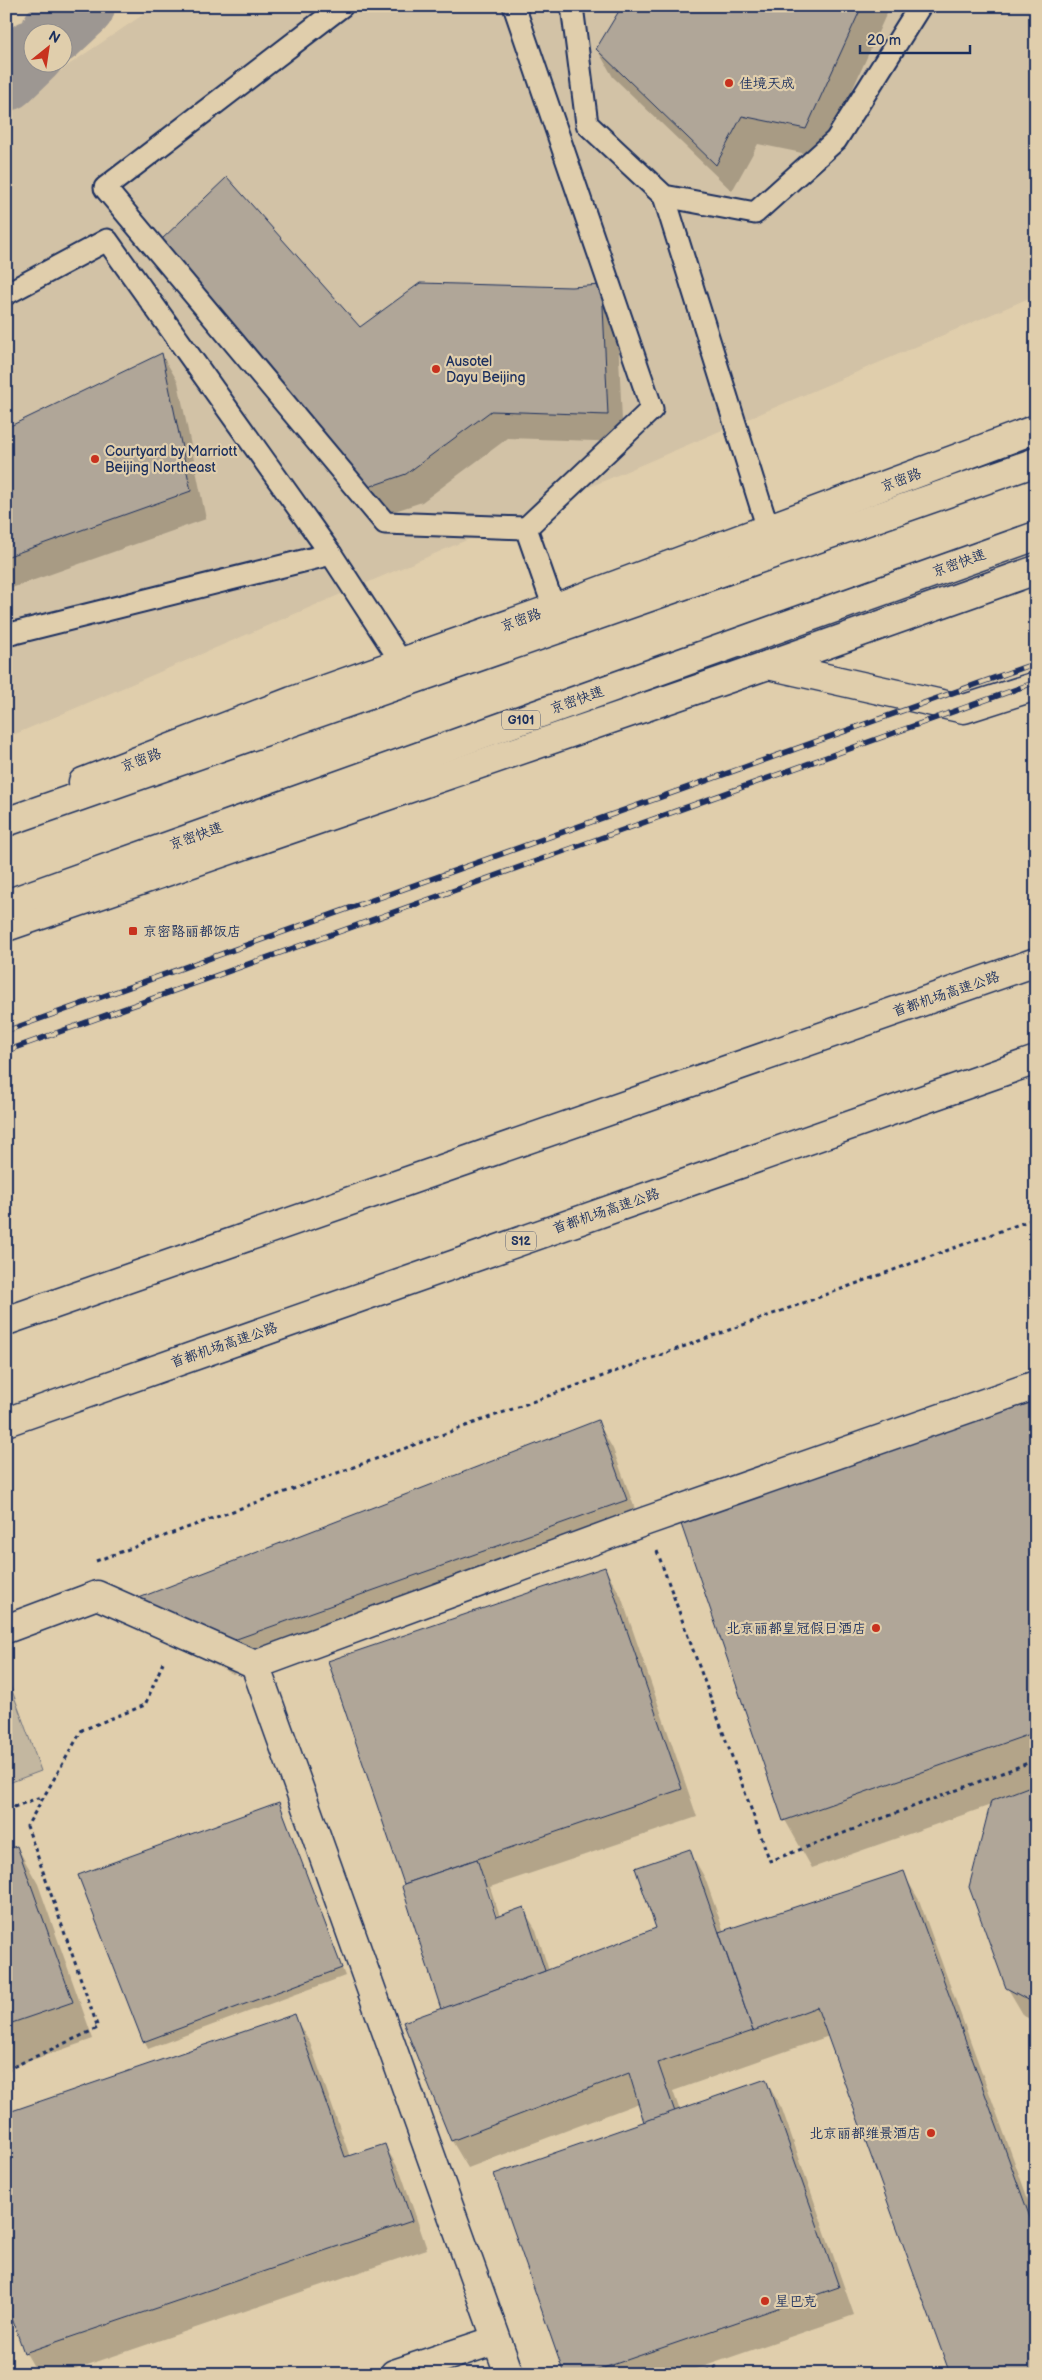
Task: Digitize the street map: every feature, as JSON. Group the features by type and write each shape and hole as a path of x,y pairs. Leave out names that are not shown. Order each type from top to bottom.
{"main road":[{"name":"京密路","path":"6,811 292,701 554,608 1036,429"},
{"path":"6,822 1036,462"},
{"name":"京密快速","path":"6,904 1036,536"},
{"name":"G101","path":"6,927 768,665 1036,570"},
{"path":"768,665 964,709 1036,686"},
{"name":"首都机场高速公路","path":"6,1321 1036,962"},
{"name":"首都机场高速公路","path":"6,1422 1036,1060"},
{"path":"6,1629 97,1595 254,1665 646,1521 1036,1384"},
{"path":"254,1665 509,2374"},
{"path":"394,2374 496,2340"}],"lane":[{"path":"342,6 105,188 385,523 526,528 652,409 514,6"},
{"path":"572,6 587,124 664,196 768,529"},
{"path":"664,196 755,214 836,140 920,6"},
{"path":"6,294 107,240 331,554 402,663"},
{"path":"526,528 554,608"},
{"path":"6,635 331,554"}],"path":[{"path":"90,1563 1036,1218"},
{"path":"646,1521 770,1861 1036,1760"},
{"path":"6,2070 98,2028 27,1826 82,1730 145,1705 176,1630"},
{"path":"6,1810 44,1796"},
{"path":"698,2374 716,2367 719,2374"}],"shaded area":[{"path":"156,6 1036,6 1036,295 6,738 6,107 58,72 72,72 72,63"},
{"path":"6,1674 41,1771 6,1784"}],"building":[{"name":"佳境天成","path":"622,6 862,6 806,129 742,116 716,165 596,49"},
{"name":"Ausotel Dayu Beijing","path":"227,177 360,327 420,283 571,287 602,285 608,415 491,411 406,474 366,488 161,240"},
{"name":"Courtyard by Marriott Beijing Northeast","path":"162,353 191,491 6,557 6,428"},
{"name":"北京丽都皇冠假日酒店","path":"1036,1394 1036,1732 783,1821 681,1524"},
{"path":"598,1420 627,1500 217,1646 126,1603"},
{"path":"605,1567 682,1789 404,1884 328,1661"},
{"path":"1036,1784 1036,2004 1006,1988 969,1887 991,1801"},
{"path":"279,1802 342,1968 143,2042 78,1875"},
{"path":"17,1846 73,2002 6,2025 6,1849"},
{"path":"690,1849 753,2031 658,2063 675,2112 644,2122 629,2073 451,2141 403,2022 545,1971 656,1928 635,1868"},
{"path":"477,1859 496,1917 524,1907 545,1971 441,2009 402,1887 404,1884"},
{"name":"北京丽都维景酒店","path":"904,1871 1036,2234 1036,2374 950,2374 817,2007 753,2031 719,1932"},
{"path":"295,2014 345,2157 385,2144 412,2221 24,2353 6,2301 6,2113"},
{"path":"766,2079 839,2287 586,2374 564,2374 494,2174"}],"waterway":[{"path":"65,22 82,6"},
{"path":"6,78 22,63"}],"railway":[{"path":"6,1031 1036,663"},
{"path":"6,1051 1036,682"}],"place":[{"name":"佳境天成","path":"729,83"},
{"name":"Ausotel Dayu Beijing","path":"436,369"},
{"name":"Courtyard by Marriott Beijing Northeast","path":"95,459"},
{"name":"京密路丽都饭店","path":"133,931"},
{"name":"北京丽都皇冠假日酒店","path":"876,1628"},
{"name":"北京丽都维景酒店","path":"931,2133"},
{"name":"星巴克","path":"765,2301"}]}
